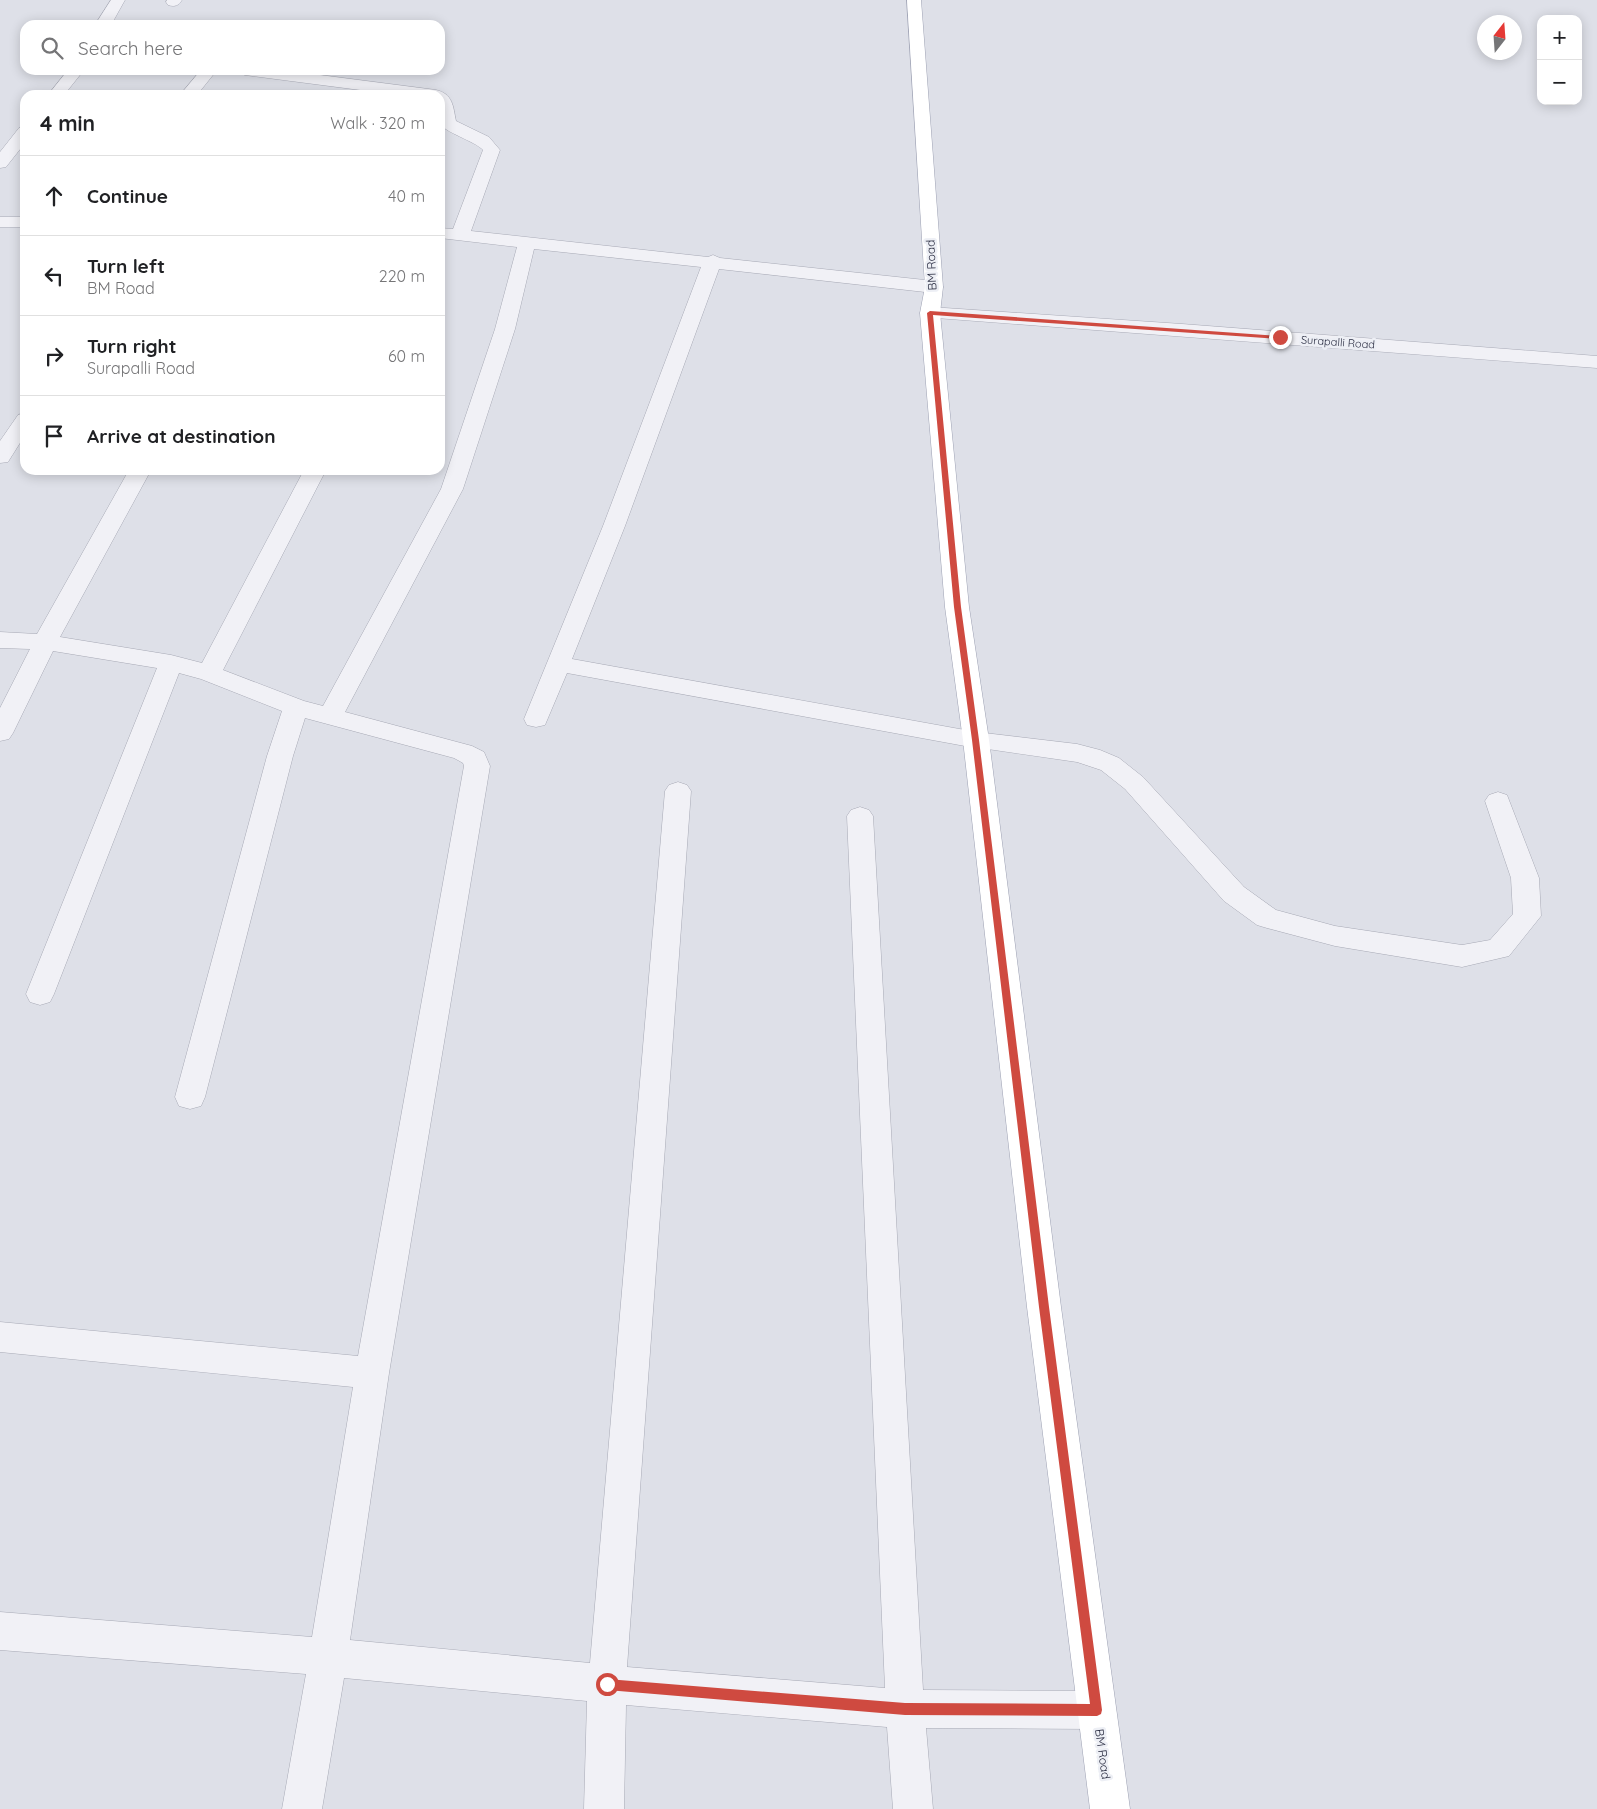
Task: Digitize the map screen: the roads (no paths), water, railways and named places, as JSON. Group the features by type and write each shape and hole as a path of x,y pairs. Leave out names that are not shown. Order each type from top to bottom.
{"main road":[{"name":"BM Road","path":"914,0 932,300 957,607 976,740 1043,1297 1110,1809"}],"street":[{"path":"106,20 118,0"},
{"path":"60,90 72,75"},
{"path":"192,90 205,75"},
{"path":"283,75 398,90"},
{"path":"445,102 449,124 480,138 492,150 460,235"},
{"path":"0,163 20,138"},
{"path":"0,222 20,222"},
{"name":"Surapalli Road","path":"445,234 713,261 932,300 1597,362"},
{"path":"330,717 452,489 505,329 527,242"},
{"path":"536,720 614,526 713,261"},
{"path":"0,457 20,427"},
{"path":"0,733 44,642 137,475"},
{"path":"209,673 312,475"},
{"path":"0,640 44,642 171,663 209,673 296,707 463,752 475,758 477,766 372,1373 328,1657 302,1809"},
{"path":"40,994 171,663"},
{"path":"559,664 976,740 1091,756 1110,764 1134,783 1234,894 1267,918 1335,936 1462,956 1499,949 1527,916 1525,878 1498,801"},
{"path":"190,1097 280,756 296,707"},
{"path":"604,1809 607,1684 678,791"},
{"path":"860,816 905,1709 913,1809"},
{"path":"0,1337 372,1373"},
{"path":"0,1631 328,1657 607,1684 905,1709 1097,1710"}]}
